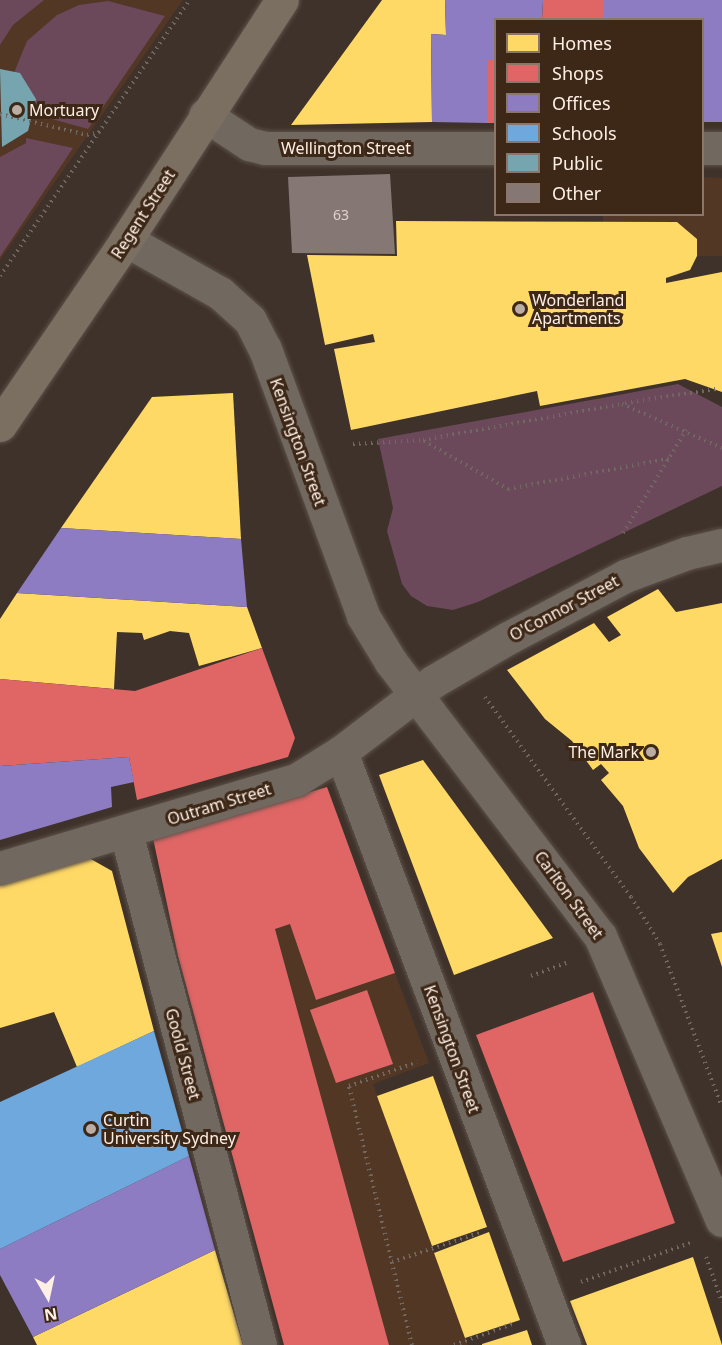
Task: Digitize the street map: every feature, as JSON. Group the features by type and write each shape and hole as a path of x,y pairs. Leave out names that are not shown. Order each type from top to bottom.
{"main road":[{"name":"Regent Street","path":"0,425 126,240 282,0"}],"street":[{"name":"Wellington Street","path":"205,116 249,144 265,148 494,148"},
{"path":"704,148 722,148"},
{"name":"Kensington Street","path":"126,240 220,292 250,320 265,349 363,616 416,694"},
{"name":"O'Connor Street","path":"416,694 603,586 655,563 722,545"},
{"name":"Outram Street","path":"0,868 296,780 341,752 416,694"},
{"name":"Carlton Street","path":"416,694 600,936 711,1230"},
{"name":"Kensington Street","path":"341,752 564,1345"},
{"name":"Goold Street","path":"126,832 260,1345"}],"path":[{"path":"0,276 190,0"},
{"path":"0,114 87,135 100,132"},
{"path":"353,444 423,440 716,389"},
{"path":"622,404 686,430 722,448"},
{"path":"617,541 672,458 686,430"},
{"path":"423,440 508,489 672,458"},
{"path":"481,690 631,897 660,944 722,1107"},
{"path":"412,1345 349,1086 451,1048"},
{"path":"392,1263 488,1229"},
{"path":"454,1345 711,1230"},
{"path":"703,1250 722,1302"}],"shaded area":[{"path":"0,0 183,0 0,260"},
{"path":"0,0 44,0 13,25 0,45"},
{"path":"108,1 165,16 88,129 30,113 11,80 27,41 57,15 79,5"},
{"path":"26,138 73,148 0,257 0,157 26,143"},
{"path":"704,177 722,178 722,256 697,256 697,239 677,222 603,224 603,216 704,216"},
{"path":"678,384 722,407 722,486 478,602 453,610 427,606 411,596 402,584 387,531 393,508 378,439"},
{"path":"290,924 316,1000 395,973 429,1063 373,1084 468,1345 389,1345 275,929"}],"building: Homes":[{"path":"382,0 445,0 446,35 431,34 432,122 291,125"},
{"name":"Wonderland Apartments","path":"396,221 677,222 697,239 697,256 690,270 666,278 666,283 722,272 722,392 685,379 540,406 537,391 351,430 334,349 375,342 373,334 325,345 307,255 397,256"},
{"path":"233,393 241,539 61,528 152,397"},
{"name":"The Mark","path":"658,589 676,612 722,603 722,859 688,877 673,893 639,848 623,806 601,780 609,773 601,764 593,770 572,741 545,719 507,670 594,623 609,642 621,635 607,617"},
{"path":"17,593 247,607 262,648 199,666 189,633 170,631 144,640 142,633 117,632 114,689 0,679 0,619"},
{"path":"423,760 553,938 454,975 379,775"},
{"path":"89,858 112,871 154,1031 77,1067 54,1012 0,1028 0,885"},
{"path":"722,932 722,967 711,934"},
{"path":"433,1076 487,1227 432,1246 377,1096"},
{"path":"489,1232 520,1320 465,1338 434,1253"},
{"path":"215,1250 243,1345 37,1345 33,1337"},
{"path":"693,1257 722,1345 587,1345 570,1301"},
{"path":"527,1330 532,1345 482,1345 482,1344"}],"building: Shops":[{"path":"543,0 604,0 604,18 542,18"},
{"path":"487,60 494,60 494,123 487,123"},
{"path":"262,648 295,738 288,757 137,800 129,757 0,766 0,679 135,691"},
{"path":"327,787 395,973 316,1000 290,924 275,929 389,1345 284,1345 178,956 153,838"},
{"path":"367,990 393,1064 336,1083 310,1010"},
{"path":"593,992 675,1223 563,1262 476,1035"}],"building: Offices":[{"path":"445,0 543,0 542,18 494,18 494,60 487,60 487,123 432,122 431,34 446,35"},
{"path":"604,0 722,0 722,122 704,122 704,18 604,18"},
{"path":"61,528 241,539 247,607 17,593"},
{"path":"129,757 134,782 111,787 112,807 0,840 0,766"},
{"path":"189,1156 215,1250 33,1337 0,1275 0,1249"}],"building: Schools":[{"name":"Curtin University Sydney","path":"154,1031 189,1156 0,1249 0,1102"}],"building: Public":[{"name":"Mortuary","path":"0,69 20,73 36,99 28,131 2,147"}],"building: Other":[{"path":"390,174 395,254 292,253 288,177"}],"place":[{"name":"Mortuary","path":"17,110"},
{"name":"Wonderland Apartments","path":"520,309"},
{"name":"The Mark","path":"651,752"},
{"name":"Curtin University Sydney","path":"91,1129"}]}
